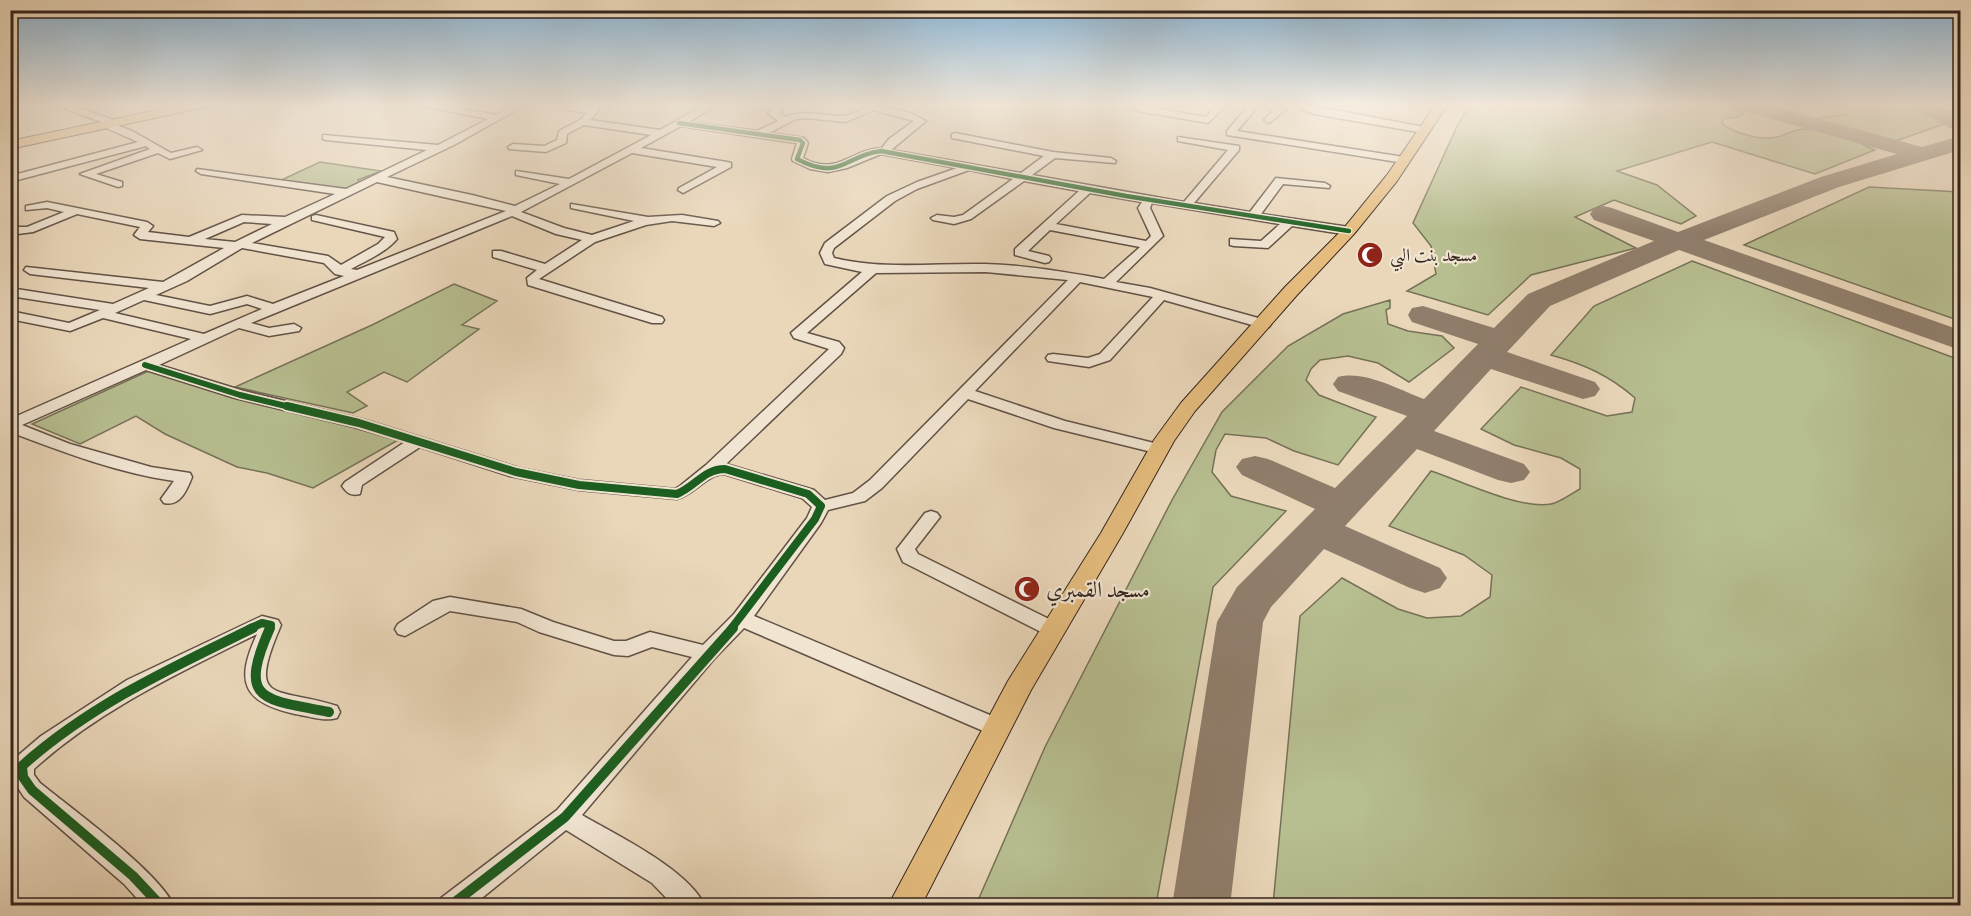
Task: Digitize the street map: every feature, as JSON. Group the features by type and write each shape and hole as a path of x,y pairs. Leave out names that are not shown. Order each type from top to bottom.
{"main road":[{"path":"904,906 996,727 1160,449 1188,407 1291,291 1349,231 1392,178 1413,147"}],"street":[{"path":"10,179 133,147"},
{"path":"152,147 174,157 197,150"},
{"path":"427,147 440,148"},
{"path":"513,147 551,147"},
{"path":"10,425 203,338 514,211 572,183 637,147"},
{"path":"801,147 797,159 826,170 840,168 874,152 885,151 1087,189 1349,231"},
{"path":"885,151 888,147"},
{"path":"1011,147 1053,155 1111,161"},
{"path":"1187,205 1235,148 1227,147"},
{"path":"1319,147 1404,160"},
{"path":"10,315 70,327 166,286 238,245 440,148"},
{"path":"118,184 85,174 157,150"},
{"path":"631,150 727,165 683,190"},
{"path":"937,218 954,221 963,219 1053,155"},
{"path":"969,166 954,176 929,180 906,190 879,208 829,246 826,253 829,261 851,268 872,270 986,268 1077,278 1161,296 1264,324"},
{"path":"201,171 346,192"},
{"path":"520,173 572,183"},
{"path":"374,178 460,195 514,211 560,231 591,239 603,237 646,220 679,216 714,223"},
{"path":"1254,215 1280,180 1325,186"},
{"path":"1045,259 1019,252 1087,189"},
{"path":"1107,283 1157,236 1144,208 1149,199"},
{"path":"30,208 47,205 147,226 140,235 238,245 328,260 342,272 358,274"},
{"path":"576,206 646,220"},
{"path":"10,231 29,230 77,211"},
{"path":"190,241 242,218 287,221"},
{"path":"316,218 390,235 391,239 382,248 340,270"},
{"path":"1234,242 1264,245 1290,221"},
{"path":"1047,226 1149,244"},
{"path":"591,239 533,278 532,282 657,320"},
{"path":"497,254 547,269"},
{"path":"30,270 166,286"},
{"path":"145,365 240,395 299,408 418,441 516,472 579,485 677,494 686,490 712,469 836,351 837,348 834,345 798,333 872,270"},
{"path":"820,506 859,496 876,484 1077,278"},
{"path":"10,292 109,311 203,338"},
{"path":"143,296 210,310 247,300 274,308"},
{"path":"1053,358 1089,363 1105,357 1161,296"},
{"path":"238,324 269,332 294,328"},
{"path":"965,393 1060,425 1160,449"},
{"path":"10,425 64,447 149,472 184,477 180,487 170,499"},
{"path":"354,490 351,486 356,481 418,441"},
{"path":"712,469 725,469 808,494 820,506"},
{"path":"450,906 565,817 707,654 741,620 815,519 820,506"},
{"path":"931,517 906,549 910,558 1052,629"},
{"path":"405,629 440,606 450,604 521,616 614,648 628,649 650,639 707,654"},
{"path":"741,620 996,727"},
{"path":"161,906 133,876 32,789 23,777 22,766 49,742 135,686 262,623 271,625 253,669 253,678 258,690 270,700 329,712"},
{"path":"565,817 661,875 692,906"}],"green space":[{"path":"1448,147 1696,147 1617,171 1657,185 1696,216 1681,224 1614,200 1575,217 1636,248 1531,275 1488,315 1407,291 1436,274 1431,246 1413,223"},
{"path":"1727,147 1868,147 1875,150 1815,174"},
{"path":"320,162 381,171 358,180 359,182 344,190 279,181"},
{"path":"1869,187 1960,192 1960,321 1744,245"},
{"path":"1692,261 1960,360 1960,905 1273,905 1300,616 1342,578 1398,609 1427,618 1461,616 1490,597 1492,575 1464,555 1389,526 1431,471 1491,494 1539,505 1555,503 1580,489 1580,469 1561,458 1514,445 1481,429 1521,387 1607,416 1632,412 1635,398 1615,383 1585,366 1551,355 1594,306"},
{"path":"454,284 497,301 462,325 479,329 407,382 384,372 347,392 367,406 353,413 235,387 372,325"},
{"path":"1390,300 1390,308 1386,310 1388,324 1408,331 1442,336 1454,348 1409,382 1378,363 1348,356 1320,360 1311,369 1306,380 1319,395 1376,417 1338,465 1294,451 1266,438 1225,434 1216,450 1212,472 1231,496 1286,511 1213,587 1156,905 976,905 1045,747 1172,500 1222,412 1288,346 1343,314"},
{"path":"155,368 273,407 400,439 313,488 267,473 237,467 165,434 136,416 80,444 32,424"}],"taxiway":[{"path":"1895,147 1921,154"},
{"path":"1678,241 1830,182 1948,147"},
{"path":"1603,214 1678,241"},
{"path":"1500,341 1539,300 1678,241"},
{"path":"1678,241 1960,341"},
{"path":"1423,315 1500,341"},
{"path":"1485,356 1500,341"},
{"path":"1410,434 1485,356"},
{"path":"1485,356 1583,389"},
{"path":"1350,384 1430,413"},
{"path":"1318,530 1410,434"},
{"path":"1410,434 1511,472"},
{"path":"1255,467 1341,506"},
{"path":"1201,906 1240,622 1253,598 1318,530"},
{"path":"1318,530 1425,578"}],"cycle path":[{"path":"802,147 797,159 821,168 836,168 873,152 881,151 1126,196 1349,231"},
{"path":"145,365 240,395 359,423 516,472 579,485 677,494 686,490 712,469 725,469 808,494 821,506 815,519 741,619 707,654 565,817 450,906"},
{"path":"161,906 133,876 32,790 23,777 22,766 49,742 135,686 262,623 271,625 255,669 255,683 261,692 271,699 329,712"}],"place":[{"name":"مسجد بنت البي","path":"1370,255"},
{"name":"مسجد القمبري","path":"1027,589"}]}
